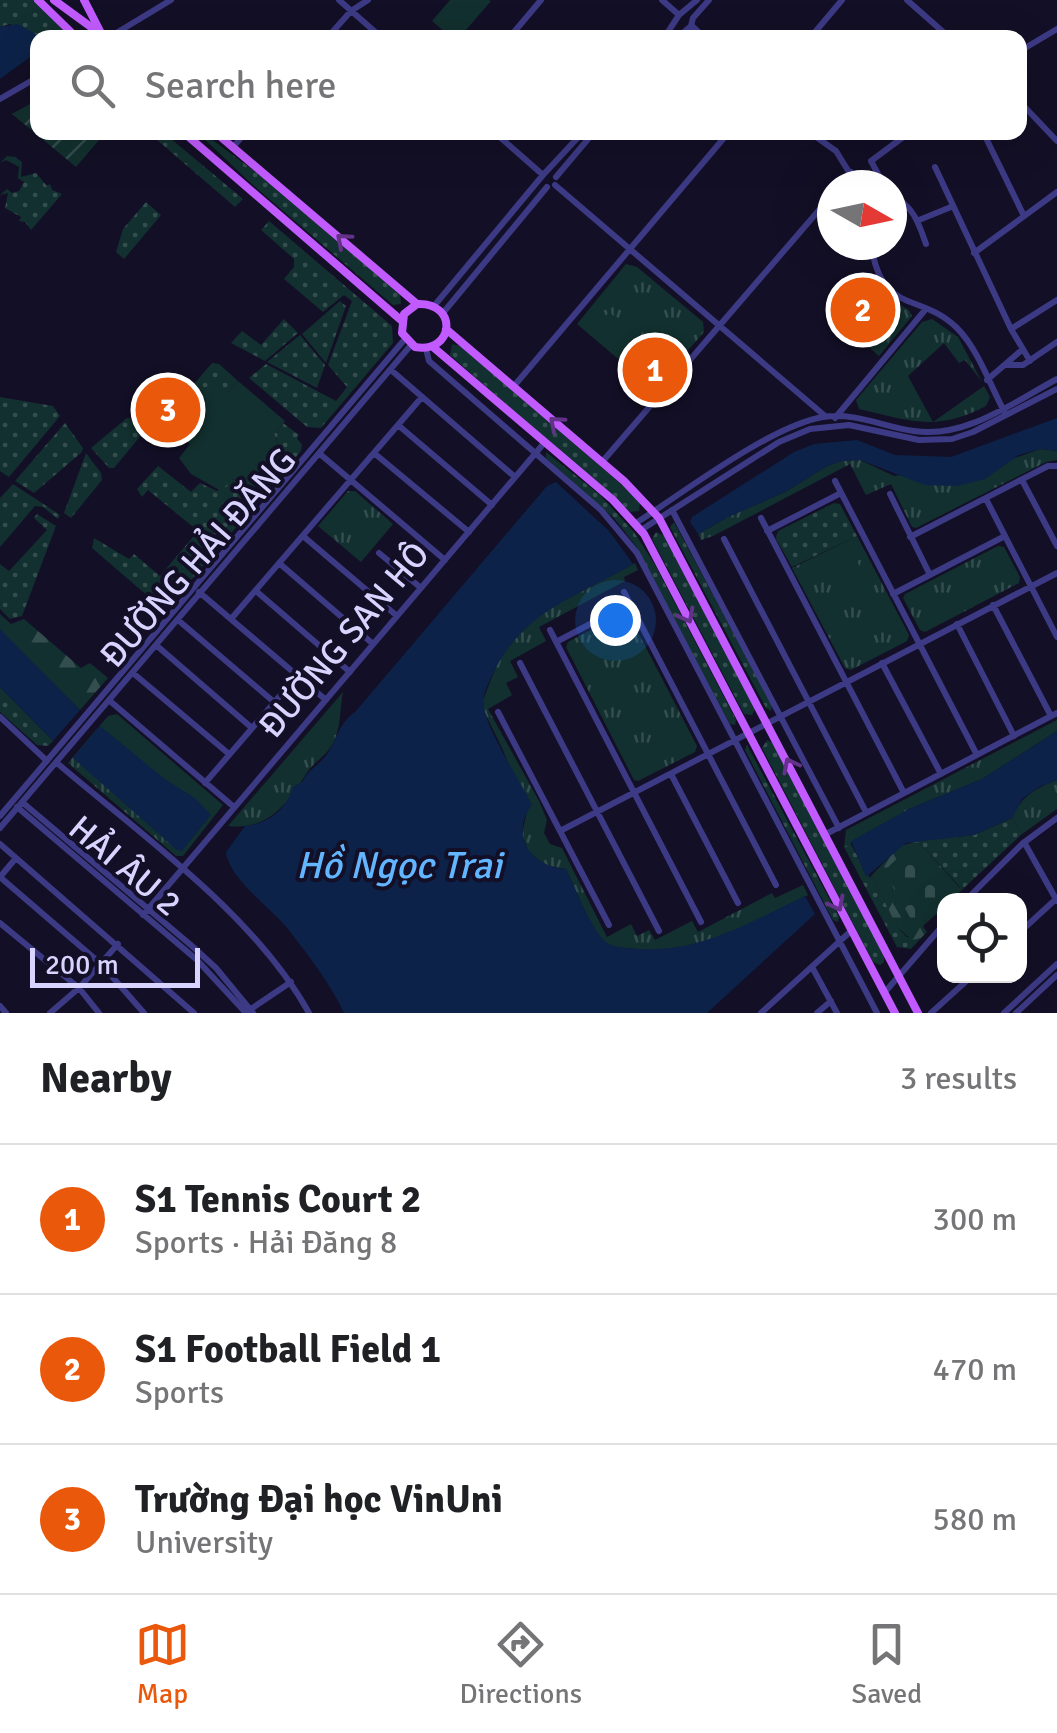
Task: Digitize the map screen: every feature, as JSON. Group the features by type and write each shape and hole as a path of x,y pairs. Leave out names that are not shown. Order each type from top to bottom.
{"main road":[{"path":"38,0 69,30"},
{"path":"54,0 96,30"},
{"path":"84,0 100,30"},
{"path":"192,140 402,321 408,342 430,348 613,500 638,527 896,1013"},
{"path":"226,140 417,304 434,306 443,313 446,329 441,341 430,348"},
{"path":"402,321 417,304"},
{"path":"446,329 602,462 657,515 918,1013"}],"street":[{"path":"120,30 170,0"},
{"path":"339,0 373,30"},
{"path":"334,30 351,10 368,0"},
{"path":"516,30 541,0"},
{"path":"662,0 697,30"},
{"path":"681,30 697,0"},
{"path":"674,30 709,0"},
{"path":"817,30 842,0"},
{"path":"907,0 941,30"},
{"path":"1027,46 1057,29"},
{"path":"0,99 30,82"},
{"path":"1027,109 1057,141"},
{"path":"234,146 239,140"},
{"path":"503,140 830,420"},
{"path":"443,313 577,140"},
{"path":"434,306 586,140"},
{"path":"514,386 721,140"},
{"path":"821,140 850,170"},
{"path":"876,170 871,161 899,140"},
{"path":"987,140 1024,216"},
{"path":"935,168 1011,330 1030,361"},
{"path":"974,253 1057,192"},
{"path":"918,220 952,207"},
{"path":"907,208 918,220 926,244"},
{"path":"602,462 817,212"},
{"path":"874,260 886,286 900,300 958,329 1004,412"},
{"path":"1011,330 1057,300"},
{"path":"830,420 925,310"},
{"name":"ĐƯỜNG HẢI ĐĂNG","path":"322,445 390,370 408,342"},
{"name":"ĐƯỜNG HẢI ĐĂNG","path":"17,802 57,762 106,698 408,342"},
{"path":"1006,366 1020,366 1057,342"},
{"path":"430,348 428,361 600,510 637,553 876,1013"},
{"path":"987,380 1023,349"},
{"path":"390,370 516,477"},
{"path":"1004,412 1057,379"},
{"path":"638,527 777,433 830,420 938,432 962,428 1057,389"},
{"path":"231,618 422,397"},
{"path":"398,425 492,505"},
{"name":"ĐƯỜNG SAN HÔ","path":"146,912 545,442"},
{"path":"322,445 320,454 445,560"},
{"path":"374,452 468,532"},
{"name":"ĐƯỜNG HẢI ĐĂNG","path":"17,802 47,761 133,673 178,620 197,590 320,454"},
{"path":"910,537 1056,466"},
{"path":"835,480 977,755"},
{"path":"1022,480 1057,546"},
{"path":"768,531 841,493"},
{"path":"890,494 930,574"},
{"path":"986,499 1057,637"},
{"path":"670,507 839,828"},
{"path":"761,518 904,793"},
{"path":"303,536 397,616"},
{"path":"893,594 1005,536"},
{"path":"724,539 866,812"},
{"path":"380,553 421,588"},
{"path":"279,563 373,644"},
{"path":"560,832 1057,572"},
{"path":"197,590 326,700"},
{"path":"255,591 350,672"},
{"path":"624,592 776,885"},
{"path":"556,642 630,603"},
{"path":"826,834 1054,715 993,605"},
{"path":"178,620 274,702"},
{"path":"957,624 1014,736"},
{"path":"550,630 701,922"},
{"path":"156,645 252,728"},
{"path":"520,663 659,931"},
{"path":"882,663 941,774"},
{"path":"133,673 229,754"},
{"path":"205,782 297,676"},
{"path":"106,698 234,807"},
{"path":"498,712 610,926"},
{"path":"0,717 47,761"},
{"path":"57,762 246,928 291,982 308,1013"},
{"path":"671,774 738,903"},
{"path":"0,816 17,802"},
{"path":"0,828 17,802"},
{"name":"HẢI ÂU 2","path":"17,802 146,912 249,1012"},
{"path":"973,893 1024,842 1057,818"},
{"path":"1024,842 1056,900 1027,926"},
{"path":"0,844 194,1013"},
{"path":"16,858 0,877 102,964 144,1013"},
{"path":"0,923 79,988 99,1013"},
{"path":"761,1013 851,930"},
{"path":"885,992 937,932"},
{"path":"53,1012 118,944"},
{"path":"1004,1013 1057,964"},
{"path":"812,967 837,1013"},
{"path":"1016,1013 1057,975"},
{"path":"249,1012 291,982"},
{"path":"932,1013 964,983"},
{"path":"817,1013 831,1001"},
{"path":"0,1006 6,1013"}],"green space":[{"path":"0,0 35,0 63,30 30,30 30,33 10,24 0,27"},
{"path":"450,0 491,1 466,30 443,30 432,21"},
{"path":"30,104 30,129 12,114"},
{"path":"43,140 99,140 76,167"},
{"path":"157,140 172,140 243,199 235,207"},
{"path":"205,140 212,140 268,181 400,295 401,304 393,305"},
{"path":"7,156 22,162 21,177 36,173 47,186 50,184 52,190 62,194 31,230 19,221 21,217 5,208 8,193 0,195 7,189 12,193 19,191 24,182 18,178 19,167 6,160 0,163"},
{"path":"146,202 161,215 124,259 116,252 123,229"},
{"path":"269,221 392,326 393,343 321,428 307,427 249,378 266,364 336,401 347,387 328,365 352,301 344,295 323,312 284,279 294,267 294,259 261,230"},
{"path":"626,264 637,267 703,322 704,332 654,389 577,324"},
{"path":"872,275 886,296 912,316 879,356 835,318"},
{"path":"867,284 888,302 859,337 837,318"},
{"path":"340,301 346,306 326,363 302,334"},
{"path":"609,312 671,364 652,387 590,335"},
{"path":"284,319 298,333 265,361 231,343 242,331 261,345"},
{"path":"932,319 958,337 982,382 965,360 959,363 944,343 908,376 933,422 859,409 856,400 922,322"},
{"path":"300,335 325,365 317,388 267,362"},
{"path":"452,344 460,346 619,482 640,503 639,511 630,512 450,355"},
{"path":"212,363 219,364 238,381 226,394 194,395 179,424 172,418 164,419"},
{"path":"238,381 285,421 274,434 279,459 271,476 250,485 232,479 221,491 191,474 179,458 190,444 166,425 171,418 178,422 183,405 194,394 209,389 227,393"},
{"path":"984,386 990,397 986,406 934,422"},
{"path":"0,397 53,406 60,416 9,477 0,471"},
{"path":"127,418 152,422 114,468 109,468 91,448"},
{"path":"65,423 82,452 34,493 15,481"},
{"path":"283,423 299,435 301,451 171,604 157,604 92,548 94,538 129,559 134,554 160,576 198,531 148,490 142,497 137,489 158,466 191,492 200,483 217,491 232,479 244,483 264,480 277,467 274,434"},
{"path":"1040,449 1057,451 1057,460 916,528 891,484 866,495 850,464 713,536 701,540 698,534 842,461 860,460 894,476 1010,460"},
{"path":"546,452 600,495 634,532 654,563 736,720 735,725 730,724 636,546 614,518 546,458"},
{"path":"86,453 102,480 71,518 64,513"},
{"path":"13,484 60,515 58,519 43,507 35,506 0,547 0,498"},
{"path":"348,491 355,491 393,524 361,562 318,526"},
{"path":"834,503 840,504 857,536 792,567 776,539 778,531"},
{"path":"37,514 56,526 22,616 10,619 0,609 0,564 9,571 47,530 34,518"},
{"path":"674,522 772,706 771,711 670,527"},
{"path":"656,532 665,536 755,709 752,715 744,714 652,539"},
{"path":"857,536 909,635 907,641 851,670 845,668 792,568"},
{"path":"847,542 863,573 836,587 820,556"},
{"path":"998,546 1004,547 1020,577 1019,583 925,632 920,630 903,598 905,594"},
{"path":"635,563 638,570 624,577 625,581 539,627 546,641 510,661 518,677 506,683 512,695 488,709 539,801 547,820 544,833 550,844 562,848 607,937 631,924 637,936 649,930 655,940 692,921 698,932 772,893 775,898 803,885 808,895 727,934 662,949 608,944 590,921 566,869 543,865 527,849 522,833 527,812 484,711 483,700 500,657 528,624"},
{"path":"623,613 629,615 697,746 695,752 638,781 634,780 566,647 568,642"},
{"path":"0,614 11,624 24,619 81,668 90,663 108,678 80,710 6,637 0,629"},
{"path":"620,617 636,649 610,662 593,631"},
{"path":"0,687 53,741 48,746 37,745 0,712"},
{"path":"343,692 332,745 284,805 255,824 228,826"},
{"path":"117,714 223,805 183,856 176,856 68,763 108,716"},
{"path":"1057,720 1057,731 982,779 909,809 844,847 846,830"},
{"path":"767,740 774,744 884,955 880,965 873,962 762,748"},
{"path":"747,745 839,917 838,922 833,920 745,750"},
{"path":"1057,780 1057,809 1022,834 1012,818 1016,810 1030,794"},
{"path":"1012,818 1022,834 956,893 960,887 918,841 974,835"},
{"path":"918,841 960,888 956,893 937,893 937,913 923,926 927,932 912,940 897,927 872,875 900,846"},
{"path":"850,843 870,878 872,875 898,928 907,937 921,938 911,949 897,947 844,847"},
{"path":"907,849 943,890 912,921 884,871"}],"water":[{"path":"18,24 30,31 30,57 0,79 0,27"},
{"path":"1057,418 1057,451 1040,449 1019,455 985,479 957,486 925,485 860,460 842,461 698,534 690,522 692,517 794,452 814,444 857,440 895,455 951,457"},
{"name":"Hồ Ngọc Trai","path":"556,482 609,531 633,564 534,621 503,655 486,689 483,704 487,719 532,805 523,827 527,848 543,862 566,869 601,937 618,947 661,949 704,941 805,896 815,914 707,1013 344,1013 288,929 234,872 226,852 245,826 261,822 281,809 293,787 324,758 344,723 547,486"},
{"path":"0,629 80,710 53,741 0,687"},
{"path":"100,726 166,780 195,798 211,815 182,851 73,758"},
{"path":"1057,731 1057,780 1022,799 1012,818 974,835 906,843 866,877 851,841 909,809 982,779"}],"place":[{"name":"S1 Football Field 1","path":"863,310"},
{"name":"S1 Tennis Court 2","path":"655,370"},
{"name":"Trường Đại học VinUni","path":"168,410"}]}
